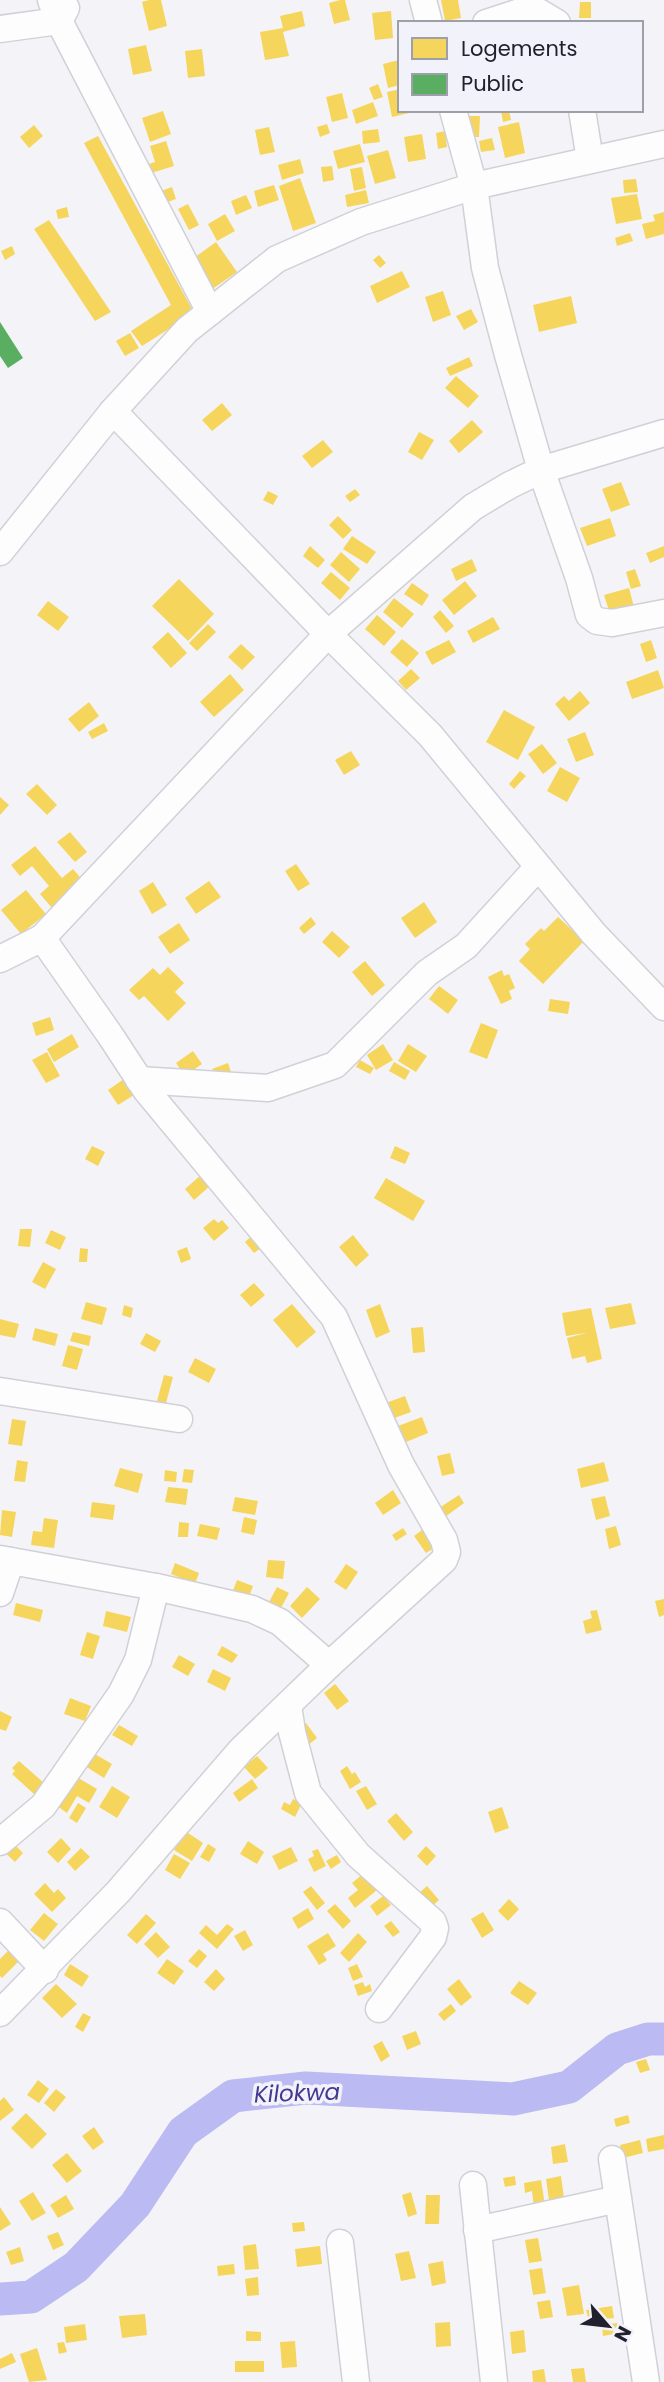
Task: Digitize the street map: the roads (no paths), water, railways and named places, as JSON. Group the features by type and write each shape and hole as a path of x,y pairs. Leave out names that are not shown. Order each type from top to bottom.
{"street":[{"path":"423,0 428,21"},
{"path":"0,29 60,7 154,204 210,312"},
{"path":"492,21 532,8 554,21"},
{"path":"454,112 474,186 485,268 508,355 541,470 579,578 589,615 597,621 612,623 664,613"},
{"path":"582,112 590,160"},
{"path":"0,552 113,411 187,330 277,259 361,222 474,186 664,144"},
{"path":"113,411 328,634 430,735 594,934 664,1007"},
{"path":"0,959 42,938 328,634 474,507 541,470 664,433"},
{"path":"139,1080 268,1088 335,1065 428,973 466,946 538,867"},
{"path":"0,2013 45,1970 118,1892 241,1750 444,1560 447,1552 444,1540 401,1465 334,1317 139,1080 42,938"},
{"path":"0,1391 179,1419"},
{"path":"0,1592 5,1560 156,1587 252,1609 280,1622 329,1665"},
{"path":"0,1842 43,1806 121,1694 138,1660 156,1587"},
{"path":"288,1705 308,1793 358,1855 433,1922 435,1928 433,1937 379,2009"},
{"path":"0,1922 45,1970"},
{"path":"612,2160 646,2382"},
{"path":"473,2185 494,2382"},
{"path":"477,2230 618,2199"},
{"path":"340,2243 356,2382"}],"waterway":[{"name":"Kilokwa","path":"0,2299 31,2297 76,2267 135,2205 183,2132 233,2096 306,2088 513,2099 569,2087 617,2049 648,2039 664,2039"}]}
